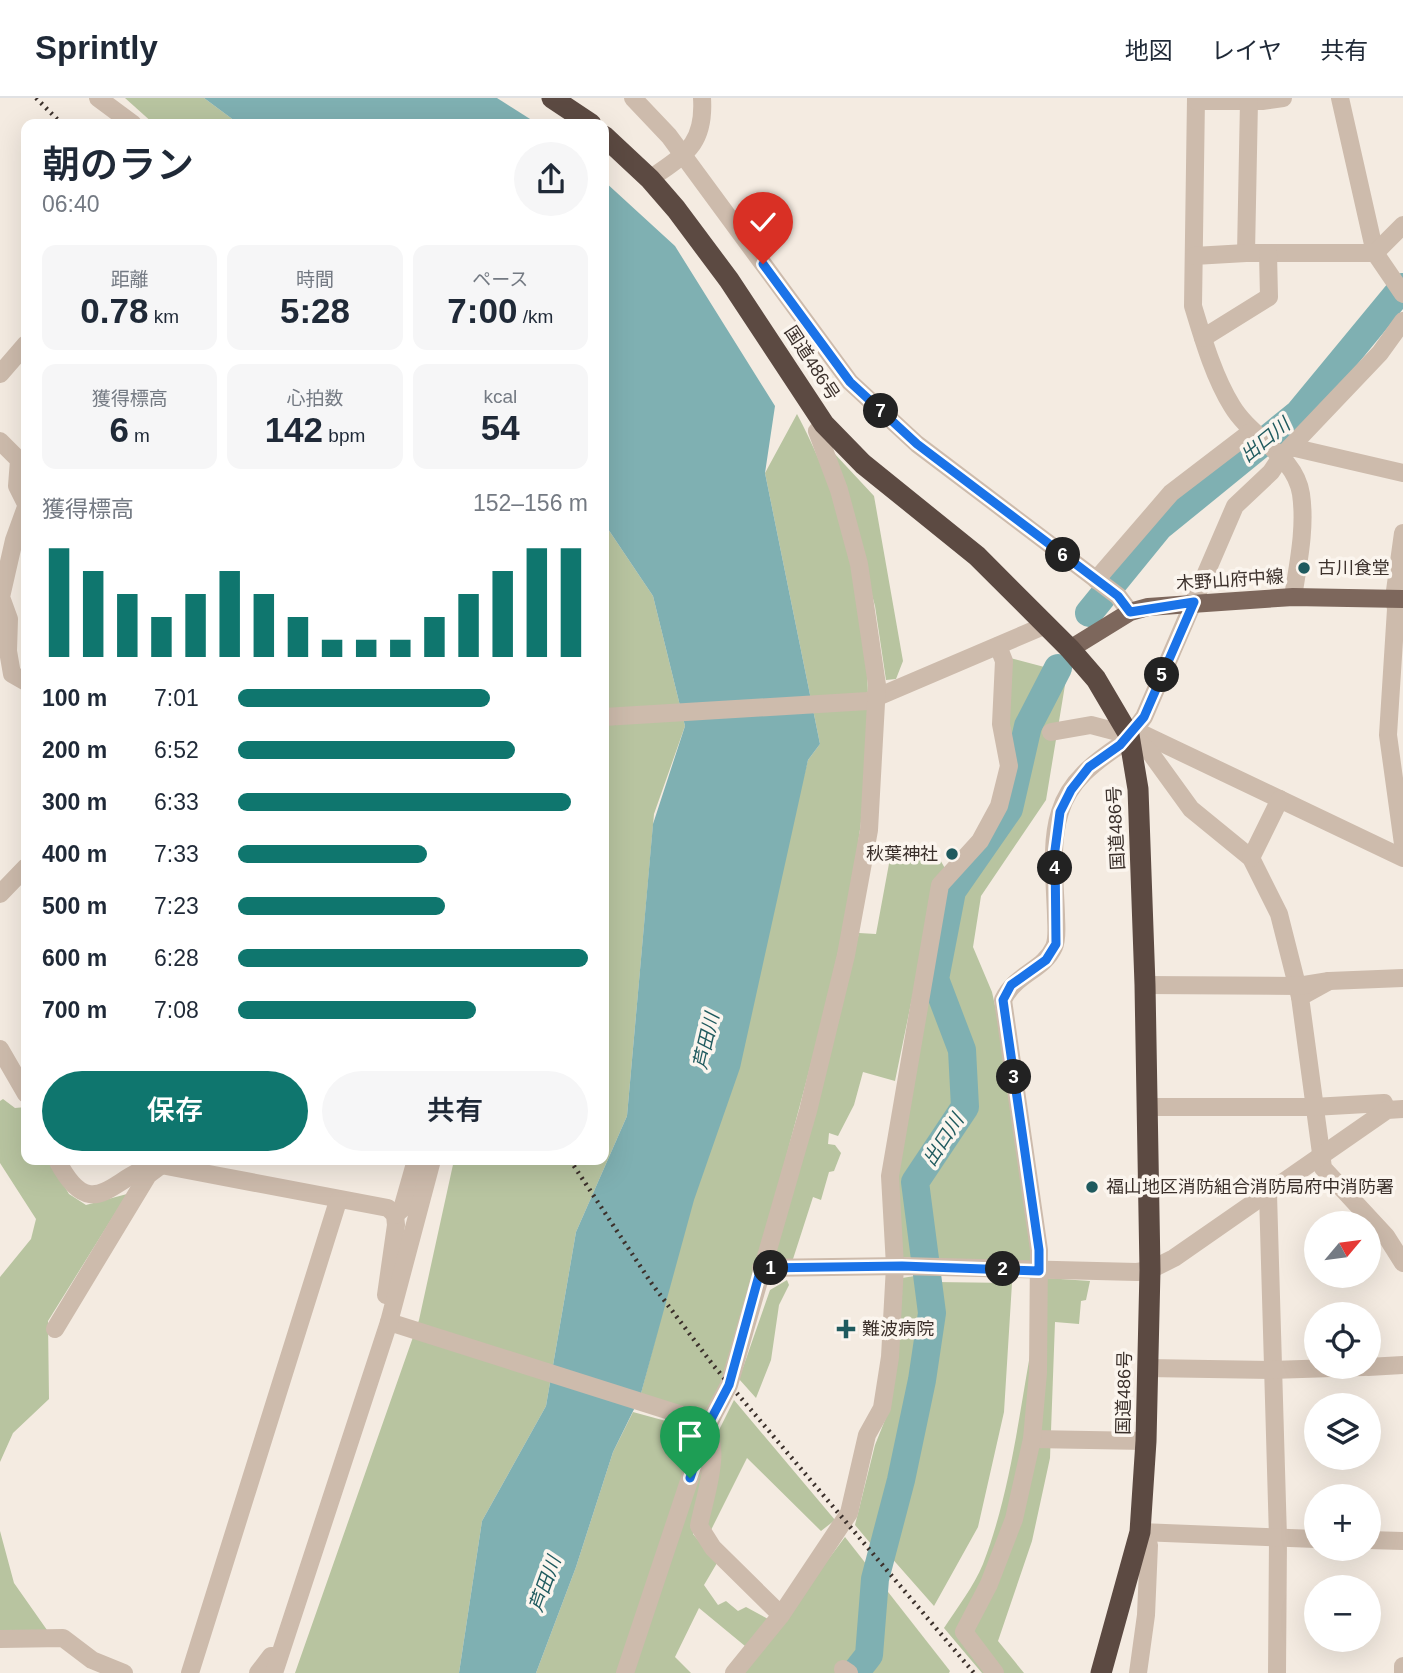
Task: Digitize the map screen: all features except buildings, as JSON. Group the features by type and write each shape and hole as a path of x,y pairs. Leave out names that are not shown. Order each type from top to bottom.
{"highway":[{"path":"552,98 584,119"},
{"name":"国道486号","path":"609,141 650,179 729,280 824,424 863,464 977,556 1070,649 1096,679 1129,735 1138,789 1145,985 1150,1270 1146,1441 1140,1532 1101,1673"}],"main road":[{"name":"木野山府中線","path":"1070,649 1130,612 1194,602 1293,597 1398,599"}],"street":[{"path":"98,98 126,119"},
{"path":"633,98 682,156 850,382 917,444 1118,596 1130,612"},
{"path":"650,179 682,156 695,142 703,121 702,98"},
{"path":"1283,98 1249,101 1196,99 1193,306 1203,338 1232,407 1252,431 1286,452 1403,474"},
{"path":"1340,98 1375,253 1386,273 1403,294"},
{"path":"1246,253 1249,101"},
{"path":"1194,256 1246,253 1375,253 1403,225"},
{"path":"1203,338 1269,296 1268,253"},
{"path":"995,1673 964,1632 989,1584 1014,1519 1032,1439 1038,1373 1035,1270 1039,1250 1003,1000 1011,985 1046,960 1056,944 1055,850 1060,812 1071,790 1089,767 1120,745 1144,717 1235,506 1271,472 1286,452 1380,353 1403,321"},
{"path":"0,374 21,350"},
{"path":"625,1673 702,1424 729,1385 808,1111 846,955 869,830 873,699 859,564 839,490 817,431 824,424"},
{"path":"1096,580 1171,493 1252,431"},
{"path":"0,441 19,460 17,486 21,494"},
{"path":"1286,452 1301,493 1300,551 1293,597"},
{"path":"1403,533 1388,734 1403,844"},
{"path":"20,543 1,597 9,619 8,651 12,674 21,679"},
{"path":"609,717 873,699 1046,625"},
{"path":"734,1673 781,1615 849,1513 867,1435 882,1408 890,1357 898,1266 890,1176 940,885 980,841 999,806 1009,766 1001,724 1004,661 998,646"},
{"path":"1051,732 1091,725 1129,735 1143,734 1403,858"},
{"path":"1129,735 1149,751 1191,809 1251,858 1279,914 1299,992 1322,1168 1386,1236 1403,1263"},
{"path":"1251,858 1280,799"},
{"path":"0,893 21,872"},
{"path":"1145,985 1299,992 1329,981 1403,978"},
{"path":"0,1049 21,1085"},
{"path":"761,1268 898,1266 1150,1270 1174,1258 1320,1156 1395,1110 1384,1103 1313,1107 1147,1107"},
{"path":"60,1165 71,1185 88,1193 109,1192 132,1174 153,1165"},
{"path":"55,1329 148,1175 160,1165"},
{"path":"171,1165 338,1201 388,1208 395,1215"},
{"path":"277,1665 389,1322 395,1215 402,1209 415,1165"},
{"path":"389,1302 430,1165"},
{"path":"1268,1194 1271,1370 1278,1538 1277,1673"},
{"path":"190,1673 338,1201"},
{"path":"389,1322 702,1424 713,1447 699,1526 713,1548 781,1615"},
{"path":"1381,1366 1403,1365"},
{"path":"1147,1368 1304,1369"},
{"path":"1032,1439 1146,1441"},
{"path":"1140,1532 1304,1539"},
{"path":"1138,1673 1146,1615 1149,1545 1140,1532"},
{"path":"1381,1540 1403,1541"},
{"path":"0,1639 63,1638 92,1660 124,1673"},
{"path":"258,1673 271,1656 277,1665"},
{"path":"1403,1667 1403,1673"}],"green space":[{"path":"125,98 204,98 232,119 148,119"},
{"path":"797,414 837,506 859,599 868,692 865,786 853,879 810,1067 731,1363 723,1383 702,1417 640,1397 808,760 820,744 765,473"},
{"path":"833,452 874,496 903,661 896,679 886,680 875,606"},
{"path":"609,530 653,596 685,726 654,814 627,1116 609,1157"},
{"path":"1010,658 1067,673 1046,800 981,896 973,947 992,992 1009,1069 1032,1256 1030,1264 900,1257 896,1182 944,888 1003,811"},
{"path":"893,842 935,851 946,870 936,882 895,1081 863,1072 854,1105 838,1136 829,1133 828,1144 835,1145 841,1153 834,1171 829,1172 821,1200 813,1197 793,1259 780,1263 773,1256 859,933 876,934"},
{"path":"3,1099 15,1108 21,1107 21,1165 52,1165 69,1194 86,1205 127,1194 48,1321 49,1399 13,1433 0,1462 0,1277 31,1239 36,1219 0,1163 0,1101"},
{"path":"453,1165 605,1165 576,1232 546,1406 482,1521 459,1673 295,1673 419,1320"},
{"path":"921,1275 925,1318 913,1396 876,1550 855,1525 875,1445 887,1415 902,1278"},
{"path":"1046,1278 1090,1281 1086,1300 1081,1301 1079,1324 1055,1322 1050,1458 1032,1541 998,1641 1024,1673 982,1673 944,1628 979,1572 995,1529 1012,1458"},
{"path":"787,1280 789,1285 779,1305 771,1360 756,1398 739,1379 770,1290"},
{"path":"935,1282 1012,1283 1004,1412 978,1527 934,1606 889,1555 932,1376"},
{"path":"734,1400 835,1520 821,1531 747,1458 708,1536 704,1522 716,1436"},
{"path":"633,1412 695,1429 698,1438 620,1673 536,1673 576,1567 613,1452"},
{"path":"705,1459 693,1534 717,1563 704,1585 718,1605 726,1601 738,1611 746,1607 770,1620 745,1646 699,1608 675,1657 691,1673 632,1673"},
{"path":"0,1531 14,1583 47,1630 0,1635"},
{"path":"845,1537 950,1671 949,1673 743,1673"}],"water":[{"path":"204,98 497,98 530,119 232,119"},
{"name":"芦田川","path":"609,186 675,246 775,406 765,473 820,744 808,760 740,1068 694,1200 640,1397 613,1452 576,1567 536,1673 459,1673 482,1521 546,1406 576,1232 605,1165 609,1165 609,1157 627,1116 653,824 685,726 653,596 609,530"}],"waterway":[{"name":"出口川","path":"1115,581 1159,527 1299,413 1403,287"},
{"name":"出口川","path":"1089,613 1102,597"},
{"name":"出口川","path":"855,1673 869,1655 875,1579 901,1480 922,1380 932,1313 915,1182 965,1107 962,1050 935,979 952,891 1009,809 1028,726 1058,668"}],"railway":[{"path":"36,98 57,119"},
{"path":"573,1165 652,1284 713,1365 974,1673"}],"place":[{"name":"古川食堂","path":"1304,568"},
{"name":"秋葉神社","path":"952,854"},
{"name":"福山地区消防組合消防局府中消防署","path":"1092,1187"},
{"name":"難波病院","path":"846,1329"}],"route":[{"path":"690,1478 707,1427 729,1385 761,1268 902,1266 1039,1271 1039,1250 1003,1000 1011,985 1046,960 1056,944 1055,850 1060,812 1071,790 1089,767 1120,745 1144,717 1194,602 1148,607 1130,612 1118,596 917,444 850,382 763,264"}]}
